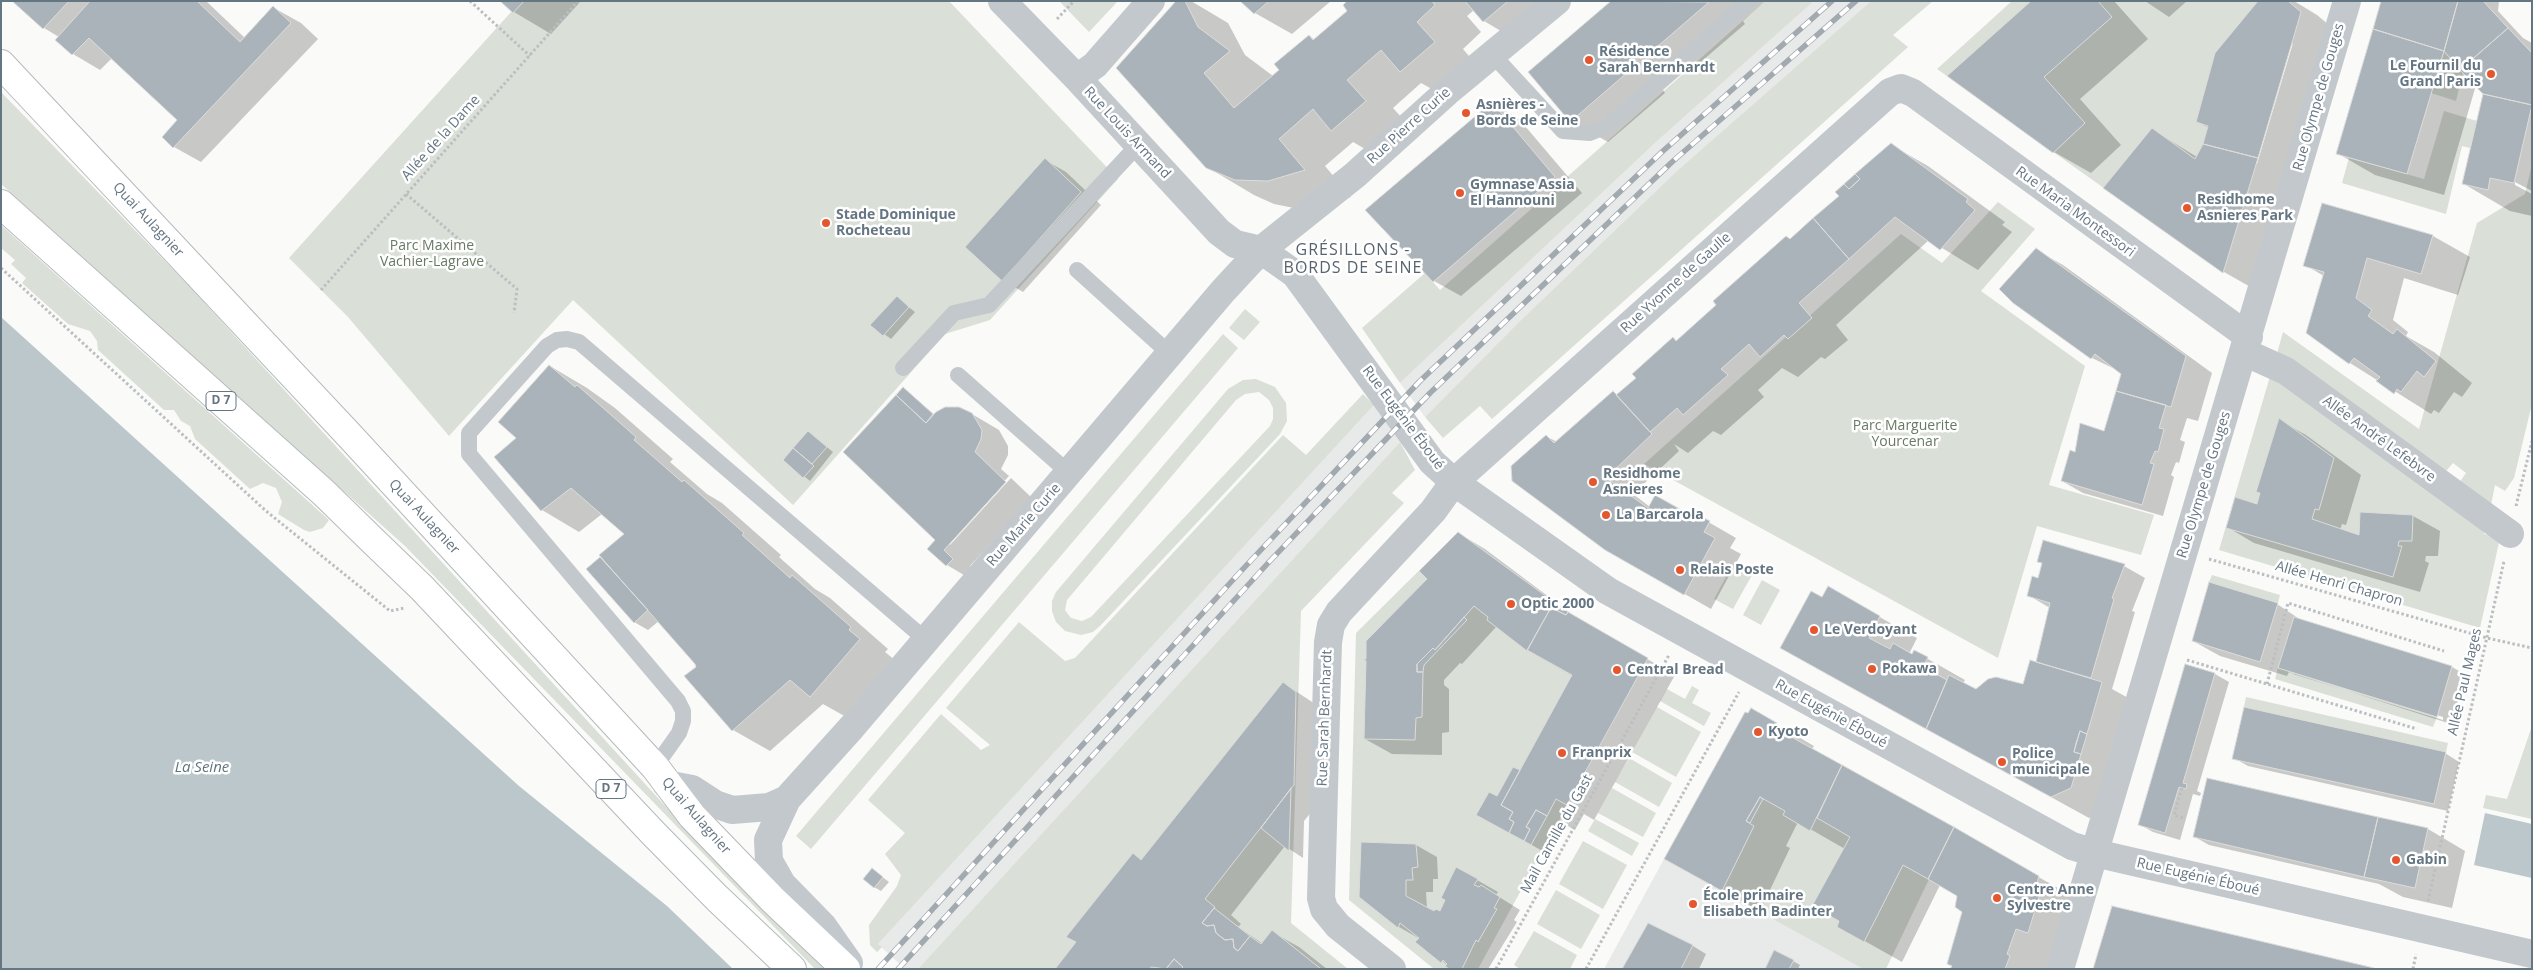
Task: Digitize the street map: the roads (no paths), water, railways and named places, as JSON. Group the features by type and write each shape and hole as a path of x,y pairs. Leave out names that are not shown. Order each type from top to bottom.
{"main road":[{"name":"Quai Aulagnier","path":"1,64 349,435 660,776 692,816 773,900 846,969"},
{"name":"D 7","path":"1,204 324,493 436,604 653,833 717,898 792,969"}],"street":[{"name":"Rue Louis Armand","path":"1002,1 1077,78 1219,232 1235,244 1261,250"},
{"path":"1077,78 1095,65 1151,1"},
{"name":"Rue Pierre Curie","path":"1261,250 1354,175 1492,54 1557,1"},
{"name":"Rue Olympe de Gouges","path":"2060,969 2347,1"},
{"name":"Rue Maria Montessori","path":"1901,88 1913,93 2246,344"},
{"name":"Rue Yvonne de Gaulle","path":"1454,482 1890,92 1901,88"},
{"name":"Rue Marie Curie","path":"852,969 823,926 782,884 768,861 768,840 787,798 852,728 1170,354 1261,250"},
{"name":"Rue Eugénie Éboué","path":"1261,250 1295,274 1432,462 1454,482 1608,591 1682,632 2072,846 2095,853 2532,954"},
{"name":"Allée André Lefebvre","path":"2246,344 2510,534"},
{"name":"Rue Sarah Bernhardt","path":"1392,969 1338,926 1324,909 1321,898 1328,642 1331,625 1340,612 1433,511 1454,482"},
{"name":"Rue Marie Curie","path":"660,776 692,789 715,804 732,810 769,807 787,798"}],"lane":[{"path":"1492,54 1563,131 1590,133 1609,125 1749,1"},
{"path":"902,368 954,314 989,305 1138,145"},
{"path":"1078,270 1170,354"},
{"path":"660,776 683,721 683,711 678,702 469,454 469,433 547,346 557,340 567,339 579,342 926,640"},
{"path":"958,375 1069,473"}],"water":[{"name":"La Seine","path":"1,317 519,786 667,906 733,969 1,969"},
{"path":"2485,813 2532,824 2532,878 2474,865"}],"railway":[{"path":"878,969 1242,570 1420,381 1663,151 1832,1"},
{"path":"898,969 1269,562 1430,393 1672,162 1856,1"}],"place":[{"name":"Résidence Sarah Bernhardt","path":"1589,60"},
{"name":"Le Fournil du Grand Paris","path":"2491,74"},
{"name":"Asnières - Bords de Seine","path":"1466,113"},
{"name":"Gymnase Assia El Hannouni","path":"1460,193"},
{"name":"Residhome Asnieres Park","path":"2187,208"},
{"name":"Stade Dominique Rocheteau","path":"826,223"},
{"name":"Residhome Asnieres","path":"1593,482"},
{"name":"La Barcarola","path":"1606,515"},
{"name":"Relais Poste","path":"1680,570"},
{"name":"Optic 2000","path":"1511,604"},
{"name":"Le Verdoyant","path":"1814,630"},
{"name":"Pokawa","path":"1872,669"},
{"name":"Central Bread","path":"1617,670"},
{"name":"Kyoto","path":"1758,732"},
{"name":"Franprix","path":"1562,753"},
{"name":"Police municipale","path":"2002,762"},
{"name":"Gabin","path":"2396,860"},
{"name":"Centre Anne Sylvestre","path":"1997,898"},
{"name":"École primaire Elisabeth Badinter","path":"1693,904"}],"district":[{"name":"GRÉSILLONS - BORDS DE SEINE","path":"1353,259"}],"park label":[{"name":"Parc Maxime Vachier-Lagrave","path":"432,254"},
{"name":"Parc Marguerite Yourcenar","path":"1905,434"}]}
